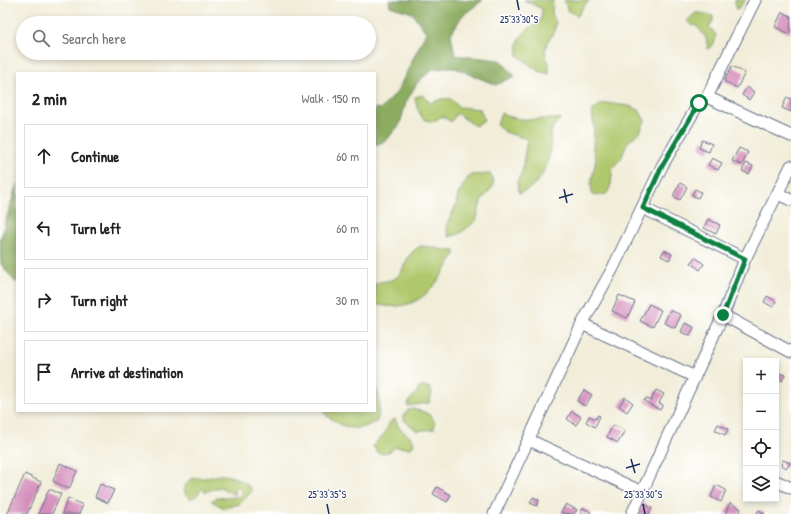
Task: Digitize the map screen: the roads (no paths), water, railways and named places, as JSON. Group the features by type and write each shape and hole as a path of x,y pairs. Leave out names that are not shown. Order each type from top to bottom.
{"street":[{"path":"494,514 582,324 643,208 662,166 699,103 707,97 755,0"},
{"path":"707,97 791,136"},
{"path":"632,514 723,315 745,259 791,166"},
{"path":"778,194 791,200"},
{"path":"643,208 745,259"},
{"path":"723,315 791,352"},
{"path":"582,324 694,377"},
{"path":"529,440 642,492"},
{"path":"779,482 791,488"}]}
